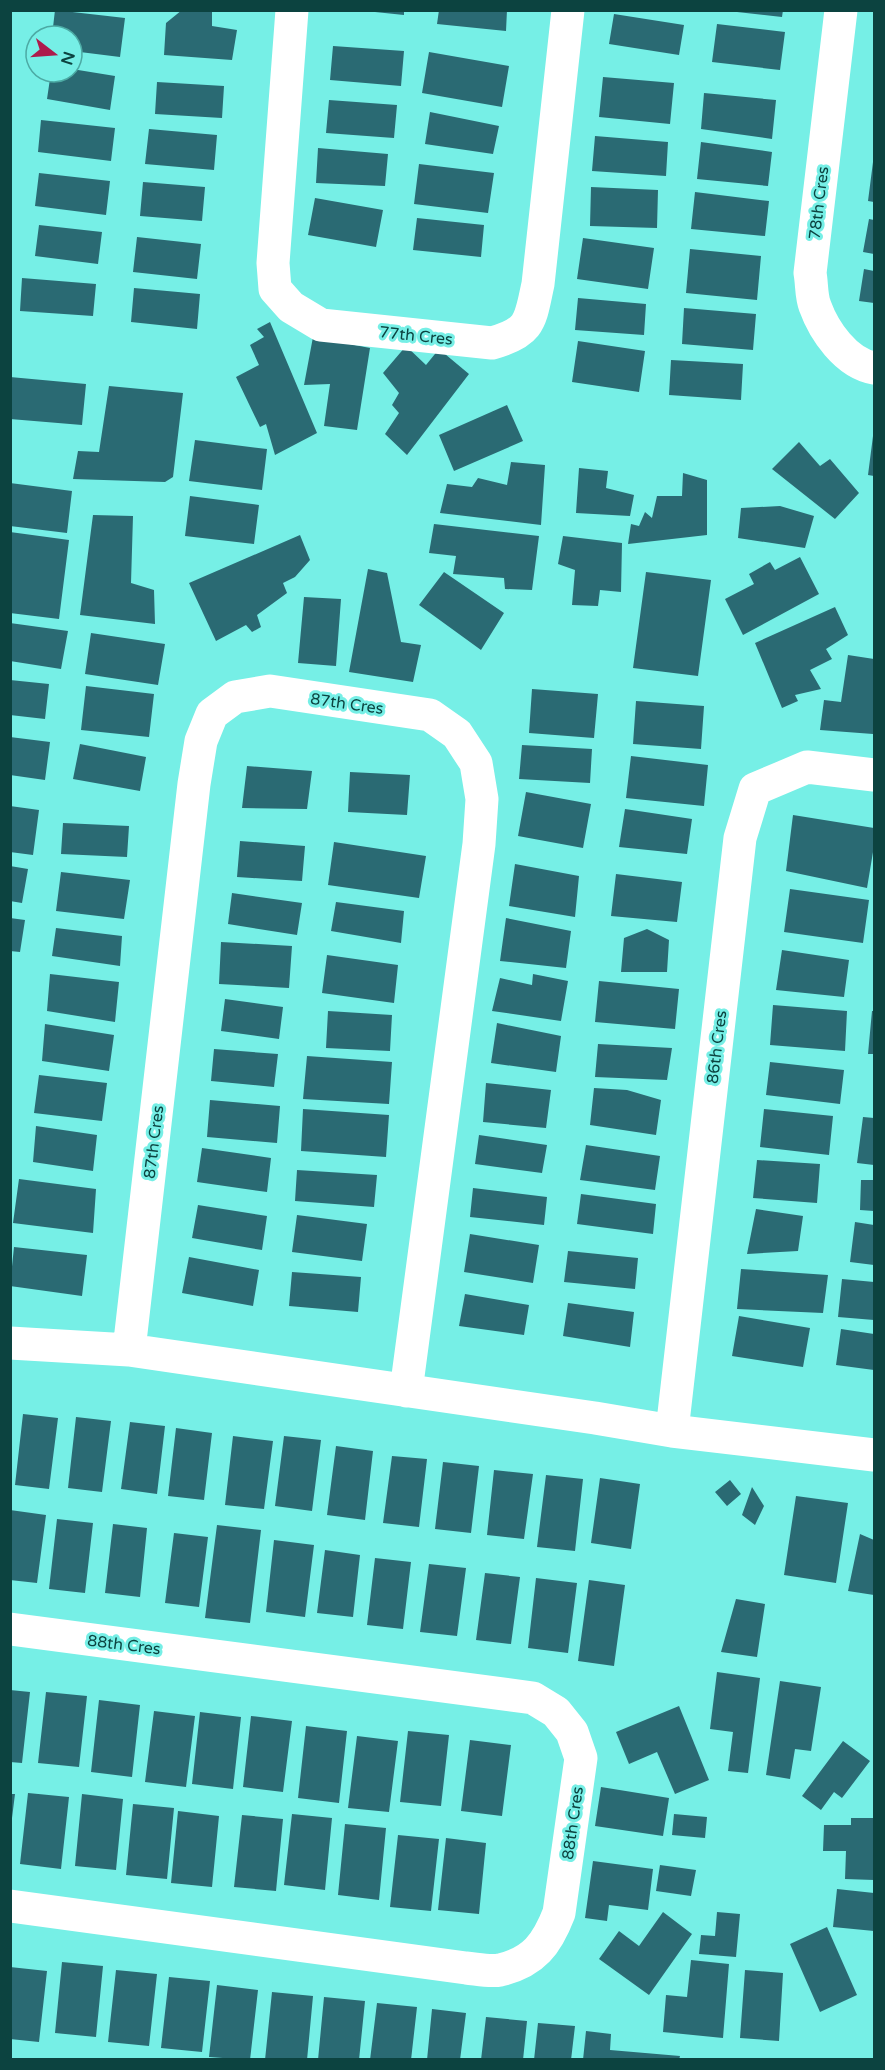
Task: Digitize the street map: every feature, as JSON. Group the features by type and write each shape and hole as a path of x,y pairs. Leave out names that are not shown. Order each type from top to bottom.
{"street":[{"name":"77th Cres","path":"292,10 273,262 275,289 291,308 321,325 492,342 513,337 530,320 538,284 568,10"},
{"name":"78th Cres","path":"841,10 810,273 814,304 827,331 844,352 865,366 874,368"},
{"name":"87th Cres","path":"129,1350 194,784 201,741 212,714 235,697 270,691 430,715 458,734 476,763 482,799 479,844 406,1391"},
{"name":"86th Cres","path":"672,1431 740,838 756,789 807,767 874,775"},
{"path":"10,1343 129,1350 672,1431 874,1455"},
{"name":"88th Cres","path":"10,1629 533,1698 556,1712 572,1732 581,1758 559,1913 551,1935 539,1951 524,1961 498,1970 466,1968 10,1906"}],"building":[{"path":"55,10 125,18 120,57 84,52 84,24 53,24"},
{"path":"182,10 212,10 212,26 237,30 232,60 164,55 166,23"},
{"path":"376,10 404,10 404,15 375,12"},
{"path":"439,10 507,10 506,31 437,24"},
{"path":"737,10 783,10 782,17 737,12"},
{"path":"614,14 684,25 679,55 609,44"},
{"path":"717,24 785,32 780,70 712,62"},
{"path":"333,46 404,51 401,86 330,80"},
{"path":"429,52 509,66 502,107 422,93"},
{"path":"84,71 115,76 110,110 47,99 49,84 84,84"},
{"path":"603,77 674,83 670,124 599,117"},
{"path":"157,82 224,86 222,118 155,114"},
{"path":"704,93 776,100 772,139 701,129"},
{"path":"329,100 397,105 394,138 326,133"},
{"path":"430,112 499,126 493,154 425,144"},
{"path":"41,120 115,128 111,161 38,152"},
{"path":"149,129 217,135 214,170 145,164"},
{"path":"595,136 668,142 666,176 592,171"},
{"path":"701,142 772,152 768,186 697,179"},
{"path":"318,148 388,154 385,186 316,183"},
{"path":"874,162 874,202 868,201"},
{"path":"419,164 494,173 488,213 414,204"},
{"path":"39,173 110,181 106,215 35,206"},
{"path":"143,182 205,187 202,221 140,216"},
{"path":"591,187 658,190 657,228 590,226"},
{"path":"695,192 769,201 765,236 691,229"},
{"path":"315,198 383,210 376,247 308,235"},
{"path":"417,218 484,225 481,257 413,250"},
{"path":"869,219 874,220 874,254 863,252"},
{"path":"39,225 102,232 98,264 35,256"},
{"path":"137,237 201,244 197,279 133,272"},
{"path":"583,238 654,248 648,289 577,279"},
{"path":"690,249 761,256 757,300 686,293"},
{"path":"864,269 874,271 874,303 859,301"},
{"path":"22,278 96,284 93,316 20,311"},
{"path":"134,288 200,294 197,329 131,322"},
{"path":"578,298 646,304 644,335 575,330"},
{"path":"684,308 756,314 753,350 682,344"},
{"path":"270,322 317,433 275,455 266,424 260,427 236,377 259,365 250,345 264,337 257,329"},
{"path":"313,337 370,348 357,430 324,426 330,384 304,385"},
{"path":"578,341 645,351 639,392 572,382"},
{"path":"406,346 426,365 439,349 469,374 407,455 385,434 399,413 392,405 399,393 383,373"},
{"path":"671,360 743,364 741,400 669,395"},
{"path":"10,377 86,384 82,425 10,419"},
{"path":"109,386 183,393 173,477 165,482 73,479 78,451 99,452"},
{"path":"507,405 523,441 454,471 439,435"},
{"path":"874,436 874,476 868,475"},
{"path":"195,440 267,449 262,490 189,481"},
{"path":"799,442 820,466 830,459 859,493 835,519 772,469"},
{"path":"511,462 545,465 541,525 440,513 447,484 472,487 478,478 507,485"},
{"path":"579,468 608,471 606,488 634,495 630,516 576,513"},
{"path":"683,473 707,480 707,535 628,544 631,524 639,526 645,512 652,518 657,496 682,496"},
{"path":"10,483 72,491 67,533 10,526"},
{"path":"190,496 259,505 254,544 185,536"},
{"path":"780,506 814,516 805,548 738,538 741,508"},
{"path":"93,515 133,516 131,583 154,590 155,624 80,615"},
{"path":"434,524 539,536 532,590 505,589 504,578 453,574 456,556 429,553"},
{"path":"10,532 69,540 59,619 10,613"},
{"path":"300,535 310,560 295,577 283,583 287,593 257,615 261,627 252,632 246,625 216,641 189,583"},
{"path":"563,536 622,543 621,592 600,590 598,606 572,605 575,570 558,564"},
{"path":"800,557 819,594 743,635 725,599 754,584 749,574 770,562 775,570"},
{"path":"368,569 387,573 401,642 421,645 413,682 349,672"},
{"path":"444,572 504,613 481,650 419,605"},
{"path":"646,572 711,580 698,676 633,668"},
{"path":"304,597 341,599 336,666 298,663"},
{"path":"835,607 848,635 826,649 832,659 810,670 821,689 795,695 798,701 782,708 755,643"},
{"path":"10,623 68,631 61,669 10,661"},
{"path":"91,633 165,644 158,685 85,674"},
{"path":"848,655 874,659 873,734 820,730 824,700 841,702"},
{"path":"10,680 49,684 45,719 10,715"},
{"path":"86,686 154,694 149,737 81,730"},
{"path":"532,689 598,694 594,738 529,733"},
{"path":"636,701 704,706 701,749 633,744"},
{"path":"10,737 50,742 45,780 10,775"},
{"path":"80,744 146,757 140,791 73,779"},
{"path":"522,745 592,749 590,783 519,779"},
{"path":"631,756 708,765 704,806 626,798"},
{"path":"247,766 312,771 307,809 242,808"},
{"path":"350,772 410,775 407,815 348,812"},
{"path":"526,792 591,804 583,848 518,836"},
{"path":"10,806 39,810 33,855 10,852"},
{"path":"625,809 692,819 687,854 619,847"},
{"path":"793,815 874,828 874,846 867,888 786,871"},
{"path":"63,823 129,826 127,857 61,854"},
{"path":"240,841 305,846 302,881 237,877"},
{"path":"334,842 426,856 419,898 328,885"},
{"path":"515,864 579,876 575,917 509,906"},
{"path":"10,866 28,869 22,903 10,901"},
{"path":"61,872 130,880 124,919 56,911"},
{"path":"616,874 682,882 677,922 611,916"},
{"path":"790,889 869,900 863,943 784,932"},
{"path":"232,893 302,903 297,935 228,924"},
{"path":"336,902 404,911 401,943 331,931"},
{"path":"10,918 25,920 20,952 10,951"},
{"path":"506,918 571,931 566,968 500,961"},
{"path":"56,928 122,936 120,966 52,956"},
{"path":"647,929 669,940 667,972 621,972 624,938"},
{"path":"221,942 292,946 289,988 219,984"},
{"path":"782,950 849,960 844,997 776,990"},
{"path":"327,955 398,965 394,1003 322,993"},
{"path":"50,974 119,982 115,1022 47,1011"},
{"path":"533,974 568,981 561,1021 492,1011 500,978 532,985"},
{"path":"599,981 679,989 675,1029 595,1022"},
{"path":"225,999 283,1007 279,1039 221,1031"},
{"path":"773,1005 847,1011 845,1051 770,1045"},
{"path":"328,1011 392,1015 390,1051 326,1048"},
{"path":"872,1011 874,1011 874,1054 868,1054"},
{"path":"497,1023 561,1036 556,1072 491,1063"},
{"path":"45,1024 114,1035 109,1071 42,1061"},
{"path":"598,1044 672,1048 667,1080 595,1077"},
{"path":"214,1049 278,1054 274,1087 211,1081"},
{"path":"307,1056 392,1062 389,1104 303,1099"},
{"path":"770,1062 844,1070 840,1104 766,1095"},
{"path":"39,1075 107,1083 102,1121 34,1113"},
{"path":"486,1083 551,1090 546,1128 483,1122"},
{"path":"594,1088 627,1090 661,1100 656,1135 590,1125"},
{"path":"210,1100 280,1106 277,1143 207,1137"},
{"path":"303,1109 389,1115 386,1157 301,1151"},
{"path":"764,1109 833,1116 829,1155 760,1147"},
{"path":"863,1117 874,1118 874,1165 857,1163"},
{"path":"36,1126 97,1135 93,1171 33,1162"},
{"path":"479,1135 547,1145 542,1173 475,1164"},
{"path":"586,1145 660,1156 655,1190 580,1180"},
{"path":"202,1148 271,1158 267,1192 197,1182"},
{"path":"757,1160 820,1164 817,1203 753,1198"},
{"path":"297,1170 377,1175 374,1207 295,1201"},
{"path":"19,1179 96,1189 93,1233 13,1223"},
{"path":"861,1180 874,1180 874,1211 860,1210"},
{"path":"473,1188 547,1197 544,1225 470,1217"},
{"path":"581,1194 656,1204 653,1234 577,1224"},
{"path":"198,1205 267,1216 262,1250 192,1238"},
{"path":"756,1209 803,1216 798,1251 747,1254"},
{"path":"297,1215 367,1224 362,1261 292,1252"},
{"path":"855,1222 874,1225 874,1265 850,1262"},
{"path":"470,1234 539,1245 533,1283 464,1272"},
{"path":"14,1247 87,1255 82,1296 10,1286"},
{"path":"568,1251 638,1258 635,1289 564,1282"},
{"path":"189,1257 259,1270 253,1306 182,1293"},
{"path":"741,1269 828,1275 823,1313 737,1309"},
{"path":"292,1272 361,1277 358,1312 289,1306"},
{"path":"842,1279 874,1282 874,1320 838,1317"},
{"path":"465,1294 529,1305 524,1335 459,1326"},
{"path":"568,1303 634,1312 630,1347 563,1336"},
{"path":"739,1316 810,1328 803,1367 732,1356"},
{"path":"841,1329 874,1334 874,1370 836,1365"},
{"path":"23,1414 58,1418 49,1489 15,1485"},
{"path":"76,1417 111,1421 102,1492 68,1488"},
{"path":"130,1422 165,1426 157,1494 121,1489"},
{"path":"176,1428 212,1433 204,1500 168,1496"},
{"path":"233,1436 273,1441 264,1509 225,1505"},
{"path":"284,1436 321,1440 312,1511 275,1506"},
{"path":"336,1446 373,1451 365,1520 327,1515"},
{"path":"392,1456 427,1459 419,1527 383,1523"},
{"path":"443,1462 479,1466 471,1533 435,1529"},
{"path":"494,1470 533,1474 524,1539 487,1535"},
{"path":"546,1475 583,1479 575,1551 537,1547"},
{"path":"600,1478 640,1484 631,1549 591,1543"},
{"path":"730,1480 741,1494 727,1506 715,1492"},
{"path":"752,1487 764,1506 755,1525 742,1515"},
{"path":"796,1496 848,1503 836,1583 784,1575"},
{"path":"10,1510 46,1515 37,1583 10,1580"},
{"path":"57,1519 93,1523 85,1593 49,1589"},
{"path":"113,1524 147,1528 140,1597 105,1593"},
{"path":"217,1525 261,1530 250,1623 205,1618"},
{"path":"174,1533 208,1537 199,1607 165,1603"},
{"path":"860,1534 874,1540 874,1595 848,1591"},
{"path":"274,1540 314,1545 305,1617 266,1612"},
{"path":"325,1550 360,1555 353,1617 317,1613"},
{"path":"375,1558 411,1562 403,1629 367,1625"},
{"path":"429,1564 466,1568 457,1636 420,1632"},
{"path":"485,1573 520,1577 511,1644 476,1640"},
{"path":"536,1578 577,1583 568,1653 528,1648"},
{"path":"589,1580 625,1585 614,1666 578,1661"},
{"path":"736,1599 765,1604 757,1657 721,1652"},
{"path":"717,1672 760,1678 748,1773 728,1771 733,1732 710,1729"},
{"path":"780,1681 821,1687 811,1751 795,1749 790,1779 766,1775"},
{"path":"10,1690 30,1692 22,1763 10,1762"},
{"path":"46,1692 87,1696 79,1767 38,1763"},
{"path":"99,1700 140,1705 132,1777 91,1772"},
{"path":"679,1706 709,1780 675,1794 657,1752 629,1764 616,1732"},
{"path":"154,1711 195,1716 186,1787 145,1782"},
{"path":"200,1712 241,1717 233,1789 192,1784"},
{"path":"251,1716 292,1721 283,1792 243,1787"},
{"path":"306,1726 347,1731 339,1803 298,1798"},
{"path":"408,1731 449,1735 441,1806 400,1802"},
{"path":"357,1736 398,1741 389,1812 348,1808"},
{"path":"470,1740 511,1745 502,1816 461,1811"},
{"path":"843,1741 870,1761 842,1798 834,1792 821,1810 802,1796"},
{"path":"601,1787 669,1798 663,1836 595,1826"},
{"path":"28,1793 69,1797 61,1869 20,1864"},
{"path":"10,1794 15,1794 12,1818 10,1818"},
{"path":"82,1794 123,1799 116,1870 75,1866"},
{"path":"133,1804 174,1808 167,1879 126,1875"},
{"path":"178,1811 219,1816 212,1887 171,1883"},
{"path":"292,1814 332,1818 325,1890 284,1885"},
{"path":"674,1814 707,1817 705,1838 672,1835"},
{"path":"242,1815 283,1819 276,1891 234,1887"},
{"path":"851,1818 874,1818 874,1880 845,1879 846,1851 823,1851 824,1825 851,1825"},
{"path":"345,1824 386,1828 379,1900 338,1895"},
{"path":"398,1835 439,1839 431,1911 390,1907"},
{"path":"446,1838 486,1843 479,1914 438,1910"},
{"path":"593,1861 653,1869 648,1910 609,1905 607,1921 585,1918"},
{"path":"660,1865 696,1870 691,1896 656,1891"},
{"path":"837,1889 874,1893 874,1931 833,1927"},
{"path":"663,1912 692,1934 649,1995 599,1959 619,1931 639,1946"},
{"path":"717,1912 740,1914 736,1957 699,1954 701,1935 715,1936"},
{"path":"827,1927 857,1995 820,2012 790,1944"},
{"path":"691,1960 729,1964 723,2038 663,2032 666,1995 687,1997"},
{"path":"62,1962 103,1966 96,2037 55,2033"},
{"path":"10,1967 47,1971 39,2042 10,2039"},
{"path":"116,1970 157,1974 149,2046 108,2042"},
{"path":"745,1970 783,1973 779,2041 740,2038"},
{"path":"169,1977 210,1981 202,2052 161,2048"},
{"path":"217,1985 258,1990 250,2060 209,2057"},
{"path":"272,1992 313,1996 307,2060 265,2060"},
{"path":"324,1997 365,2001 359,2060 318,2060"},
{"path":"377,2003 417,2007 411,2060 370,2060"},
{"path":"432,2009 466,2013 460,2060 427,2060"},
{"path":"486,2017 527,2021 523,2060 481,2060"},
{"path":"538,2023 575,2026 571,2060 534,2060"},
{"path":"586,2031 611,2034 610,2050 680,2056 679,2060 583,2060"}]}
